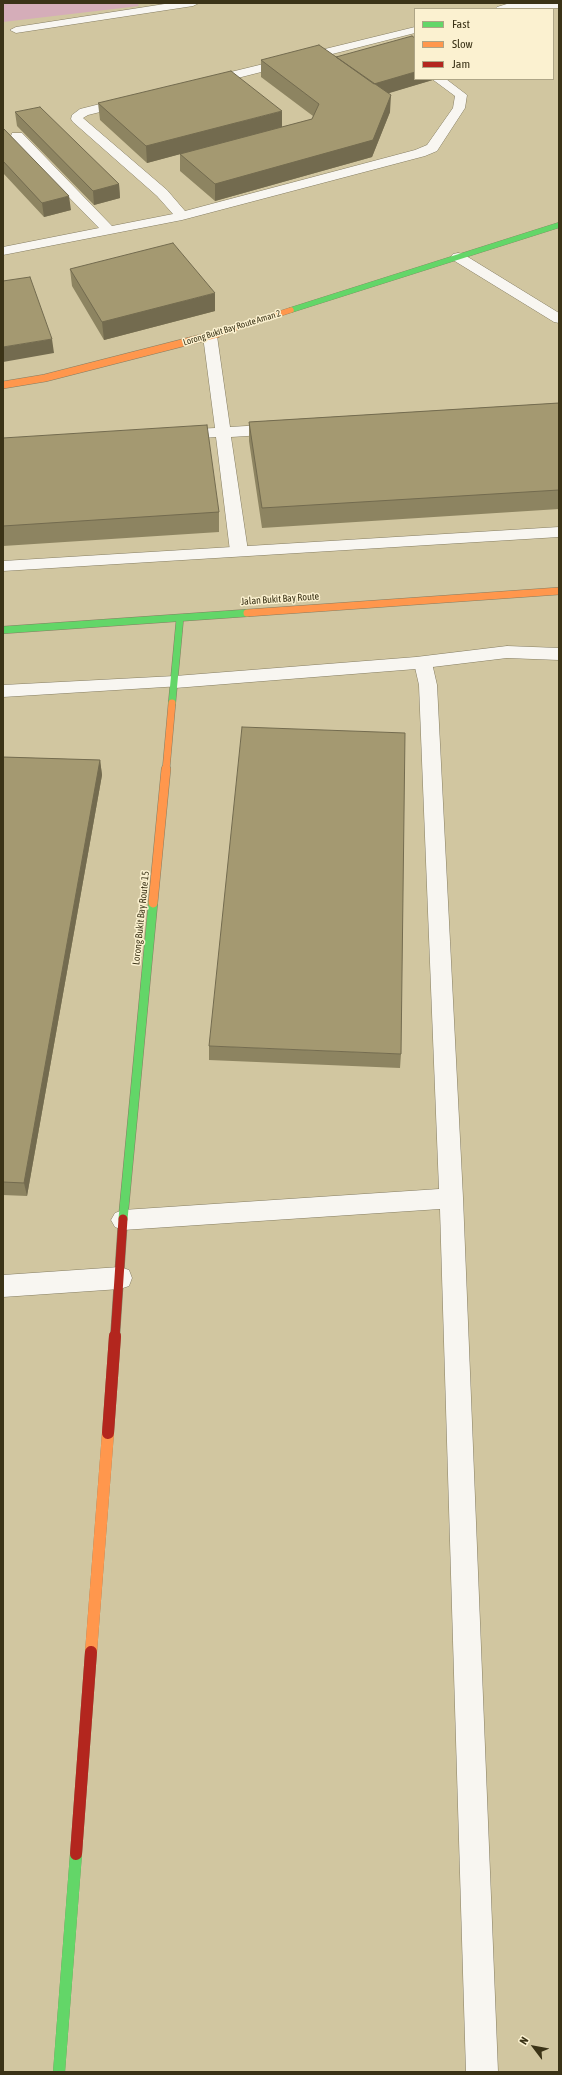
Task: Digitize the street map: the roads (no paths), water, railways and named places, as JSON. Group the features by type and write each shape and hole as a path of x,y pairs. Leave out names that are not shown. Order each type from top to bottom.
{"street":[{"path":"16,30 193,3"},
{"path":"505,8 519,4 559,4"},
{"path":"191,85 414,30"},
{"path":"382,38 394,48"},
{"path":"3,252 182,216 420,153 432,148 459,108 461,95 439,80"},
{"path":"138,98 84,112 78,115 77,119 162,193 182,216"},
{"path":"17,136 109,230"},
{"name":"Lorong Bukit Bay Route Aman 2","path":"3,385 45,378 210,336 559,225"},
{"path":"458,257 559,318"},
{"path":"210,336 239,552"},
{"path":"160,437 293,428"},
{"path":"3,566 559,532"},
{"name":"Jalan Bukit Bay Route","path":"3,630 559,591"},
{"name":"Lorong Bukit Bay Route 15","path":"59,2072 120,1278 123,1220 180,618"},
{"path":"3,692 175,682 423,663 507,652 559,654"},
{"path":"423,663 428,685 451,1198 482,2072"},
{"path":"123,1220 451,1198"},
{"path":"3,1286 120,1278"}]}
